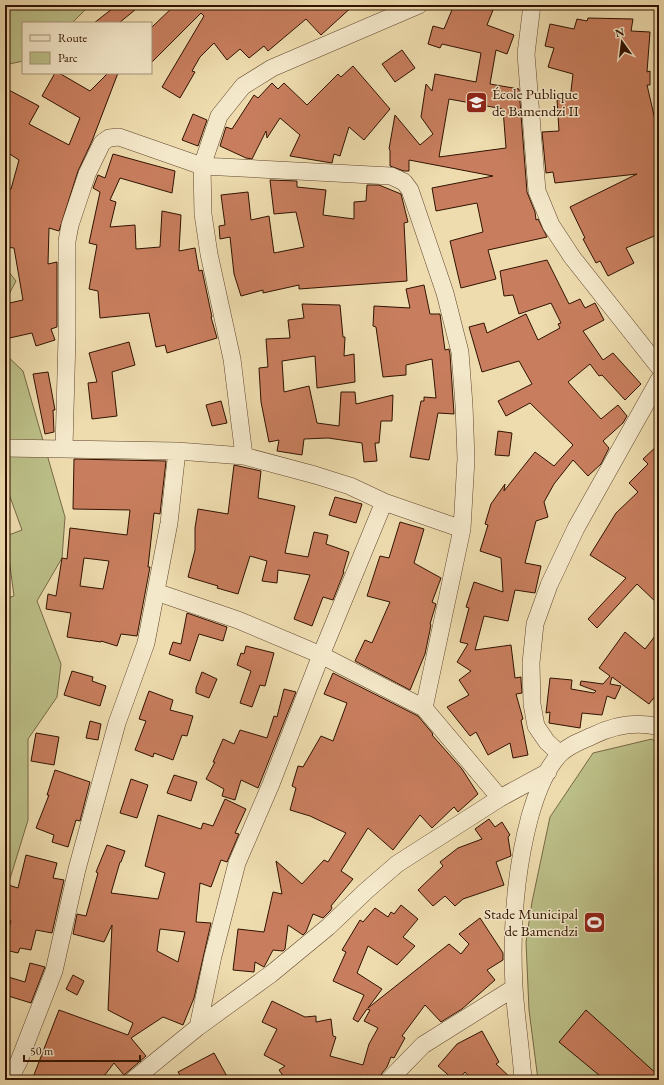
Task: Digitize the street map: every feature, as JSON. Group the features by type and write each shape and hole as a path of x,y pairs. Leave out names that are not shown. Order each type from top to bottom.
{"street":[{"path":"244,456 232,359 209,254 203,214 202,166 219,116 243,86 272,68 419,5"},
{"path":"532,5 526,54 537,191 551,225 572,257 659,367"},
{"path":"64,448 67,337 67,241 70,225 87,174 102,143 109,138 119,137 202,166 391,176 404,182 410,190 445,293 460,352 464,405 466,459 462,529 424,708"},
{"path":"560,754 547,742 536,726 532,704 531,663 536,624 549,585 576,528 657,391"},
{"path":"5,448 177,451 244,456 316,475 350,486 384,502 462,529"},
{"path":"9,1080 19,1061 54,971 77,869 117,723 146,643 169,523 177,451"},
{"path":"198,1027 213,956 237,863 272,784 321,655 384,502"},
{"path":"156,592 238,620 321,655 424,708 500,798"},
{"path":"523,1080 514,988 514,917 522,844 535,799 548,772 560,754 576,743 603,730 643,723 659,727"},
{"path":"133,1080 198,1027 288,960 328,927 397,864 500,798 548,772"},
{"path":"389,1080 423,1045 514,988"}],"green space":[{"path":"5,5 90,5 73,22 22,22 22,61 5,65"},
{"path":"5,267 16,281 5,302"},
{"path":"5,354 23,371 65,517 62,558 37,601 61,664 57,697 28,739 28,820 9,882 5,881 5,599 14,596 6,536 22,530 5,483"},
{"name":"Stade Municipal de Bamendzi","path":"652,739 659,746 659,1080 538,1080 529,1010 526,942 532,902 550,817 593,753"}],"building":[{"path":"117,5 141,5 120,22 95,22"},
{"path":"175,5 354,5 321,35 306,19 268,51 264,46 249,58 240,49 227,60 214,43 200,57 192,71 195,72 180,98 162,87 204,16 201,13 152,62 152,27"},
{"path":"454,5 495,5 487,25 514,35 507,54 496,50 490,84 519,89 527,192 535,212 536,220 538,219 547,237 488,250 496,279 461,288 450,241 483,232 477,203 436,211 432,188 493,176 409,160 409,171 404,171 390,166 389,149 395,115 420,145 433,134 421,117 426,84 432,91 435,74 476,82 481,53 442,44 440,48 428,44 433,26 444,29","holes":["449,99 503,109 506,148 439,157"]},
{"path":"588,18 633,19 631,31 650,32 647,72 650,71 650,85 647,85 659,137 659,234 626,248 634,263 608,276 600,261 596,263 583,239 585,238 570,207 637,174 555,183 553,172 546,173 542,132 559,131 557,100 570,99 573,74 548,67 554,48 545,46 550,24 574,29 577,19 587,21"},
{"path":"402,50 415,68 395,82 382,64"},
{"path":"353,66 390,109 364,140 349,127 340,156 334,154 332,163 290,156 300,135 280,118 267,138 266,131 252,159 246,158 220,146 226,127 232,129 254,95 258,98 272,83 278,89 284,83 307,105 338,74 341,77"},
{"path":"54,74 61,74 90,91 107,74 118,74 92,141 78,171 59,231 49,228 48,264 57,262 57,327 51,329 55,340 36,346 32,333 5,339 5,304 23,300 14,248 5,247 5,223 9,189 11,189 19,160 5,151 5,88 39,106 29,124 69,145 80,118 42,96"},
{"path":"193,114 207,120 198,146 182,140"},
{"path":"113,154 175,171 172,193 120,178 110,200 116,202 110,227 135,225 136,249 160,247 162,211 181,215 179,251 195,248 199,271 202,270 211,317 217,338 167,353 165,345 156,347 149,313 100,318 98,291 89,289 97,245 89,243 100,192 93,188 98,175 105,178"},
{"path":"270,180 297,181 297,187 326,190 323,215 354,219 354,202 366,201 367,185 379,185 401,194 408,222 404,223 407,281 299,289 299,285 263,293 263,290 241,296 234,274 230,237 220,239 219,226 225,225 221,195 248,192 251,220 269,216 274,253 304,247 296,212 274,214"},
{"path":"547,260 569,304 580,299 585,308 595,303 604,320 583,331 603,360 613,353 641,384 625,400 602,375 599,376 590,364 568,382 601,419 618,405 627,416 623,423 603,441 609,448 601,464 588,476 573,460 554,484 544,502 548,517 536,521 525,563 541,566 535,593 515,590 508,621 484,616 475,650 511,645 515,678 521,677 522,693 516,694 523,719 521,720 528,755 513,758 510,743 488,755 476,732 470,736 447,707 469,695 459,680 471,671 457,662 468,644 460,642 469,608 466,607 474,582 503,592 501,558 480,551 488,525 485,524 491,504 505,484 504,491 535,452 554,466 573,445 530,403 506,416 498,401 532,384 519,361 482,372 469,327 484,323 487,333 526,314 538,340 560,328 558,324 561,323 551,303 519,314 513,295 504,296 500,271"},
{"path":"424,285 430,314 440,314 445,350 449,349 454,414 438,413 429,460 410,457 421,401 424,401 424,397 436,398 432,359 406,365 406,375 383,377 376,327 373,326 374,306 410,308 406,289"},
{"path":"302,304 340,305 343,337 345,337 344,356 354,354 355,382 317,388 315,356 282,361 284,392 309,386 317,423 339,426 341,392 355,392 356,404 393,395 392,421 381,421 379,443 375,443 377,461 364,462 362,443 328,438 304,439 302,455 277,451 279,440 269,442 261,402 259,368 268,367 266,339 290,338 288,320 304,318"},
{"path":"129,342 135,365 112,372 117,416 92,419 88,383 97,382 89,353"},
{"path":"48,372 55,410 53,410 54,432 45,434 33,374"},
{"path":"221,401 227,423 212,426 206,405"},
{"path":"498,431 512,433 509,456 495,455"},
{"path":"659,444 659,605 637,584 597,628 588,619 626,578 590,555 616,513 638,492 629,483 648,464 643,459"},
{"path":"74,459 166,461 160,514 154,513 148,567 150,567 137,636 121,634 117,646 101,641 67,637 71,613 46,609 48,594 56,596 62,558 67,559 70,528 127,535 130,510 73,509","holes":["84,558 109,561 103,589 80,586"]},
{"path":"234,465 261,471 258,498 295,506 285,553 308,557 314,532 328,535 326,544 349,552 344,572 333,600 323,597 312,626 294,619 310,575 278,570 277,583 262,581 267,561 250,556 238,594 188,577 195,550 195,528 198,509 228,514"},
{"path":"335,497 362,504 356,523 329,515"},
{"path":"400,522 424,529 414,563 441,578 432,602 436,604 430,624 425,654 410,690 355,661 365,640 372,643 390,602 367,596 380,556 389,558"},
{"path":"187,613 227,627 223,641 199,634 190,661 169,654 173,642 181,644"},
{"path":"659,631 659,691 649,704 612,677 610,684 621,686 615,699 607,696 602,715 582,713 580,728 549,723 550,712 546,713 550,678 572,680 571,689 594,693 596,691 580,685 581,681 603,684 610,676 599,668 625,632 645,649"},
{"path":"246,646 274,653 265,686 260,685 252,707 240,703 251,671 237,665 241,653 244,654"},
{"path":"72,671 93,677 92,681 106,686 100,706 64,695"},
{"path":"202,672 217,679 209,698 196,693 196,688"},
{"path":"333,673 418,716 433,734 432,735 462,769 478,794 458,812 454,807 432,828 420,815 393,850 368,828 341,871 353,879 331,906 332,908 330,911 323,918 313,914 306,932 303,935 288,925 285,949 283,951 273,950 264,967 255,962 254,972 233,970 238,929 264,932 273,892 282,894 276,861 302,884 324,860 328,862 346,833 310,816 290,810 296,788 292,786 298,766 303,767 321,736 333,741 347,703 324,694"},
{"path":"284,689 296,692 258,788 241,780 235,800 222,796 224,789 206,779 215,762 213,762 223,739 234,744 240,730 267,738 274,716 277,717"},
{"path":"149,691 173,700 170,710 193,716 187,736 182,735 173,760 154,753 153,757 135,750 146,721 139,719"},
{"path":"90,721 101,724 98,740 86,738"},
{"path":"36,733 59,737 54,765 31,761"},
{"path":"55,770 90,782 80,821 76,820 68,847 52,842 54,835 36,828 49,795 47,795"},
{"path":"174,775 197,782 191,801 167,793"},
{"path":"131,779 148,785 137,818 120,813"},
{"path":"225,799 246,809 235,833 239,834 227,862 221,860 211,887 200,883 196,922 211,923 194,998 183,1025 163,1017 131,1038 146,1056 124,1075 114,1063 101,1080 32,1080 59,1010 128,1035 133,1023 108,1010 112,925 104,942 73,934 77,914 86,916 98,873 96,872 107,845 125,851 120,862 111,893 158,899 165,873 145,866 158,815 201,829 203,823 213,826","holes":["160,929 185,932 178,962 157,951"]},
{"path":"489,819 495,827 502,822 510,835 508,837 511,856 496,862 504,885 463,899 455,906 445,896 433,906 418,890 443,866 440,862 458,848 482,839 475,829"},
{"path":"26,855 57,863 53,878 64,880 52,933 36,930 31,950 20,948 18,953 5,950 5,941 11,921 5,919 5,884 18,888"},
{"path":"401,905 418,919 403,937 415,946 397,965 368,946 357,973 382,989 368,1008 449,944 461,954 469,944 459,934 480,918 503,953 503,960 487,970 495,980 462,1009 441,1022 425,1005 402,1036 405,1038 394,1058 391,1057 387,1067 379,1079 367,1075 366,1080 286,1080 279,1070 285,1066 264,1055 277,1029 262,1022 272,1001 305,1017 316,1016 316,1022 331,1019 333,1036 336,1037 330,1056 363,1065 369,1044 378,1028 364,1021 370,1010 367,1009 358,1022 353,1019 364,995 333,981 346,952 342,950 360,920 363,922 375,908 388,917 391,912 394,914"},
{"path":"30,963 45,967 31,1003 5,995 5,976 25,982"},
{"path":"73,975 84,981 77,995 66,989"},
{"path":"586,1010 659,1076 659,1080 605,1080 559,1042"},
{"path":"482,1031 499,1062 496,1064 513,1080 472,1080 465,1072 458,1080 454,1080 438,1066 457,1044"},
{"path":"214,1053 229,1080 183,1080 178,1072"}],"place":[{"name":"École Publique de Bamendzi II","path":"477,102"},
{"name":"Stade Municipal de Bamendzi","path":"594,922"}]}
